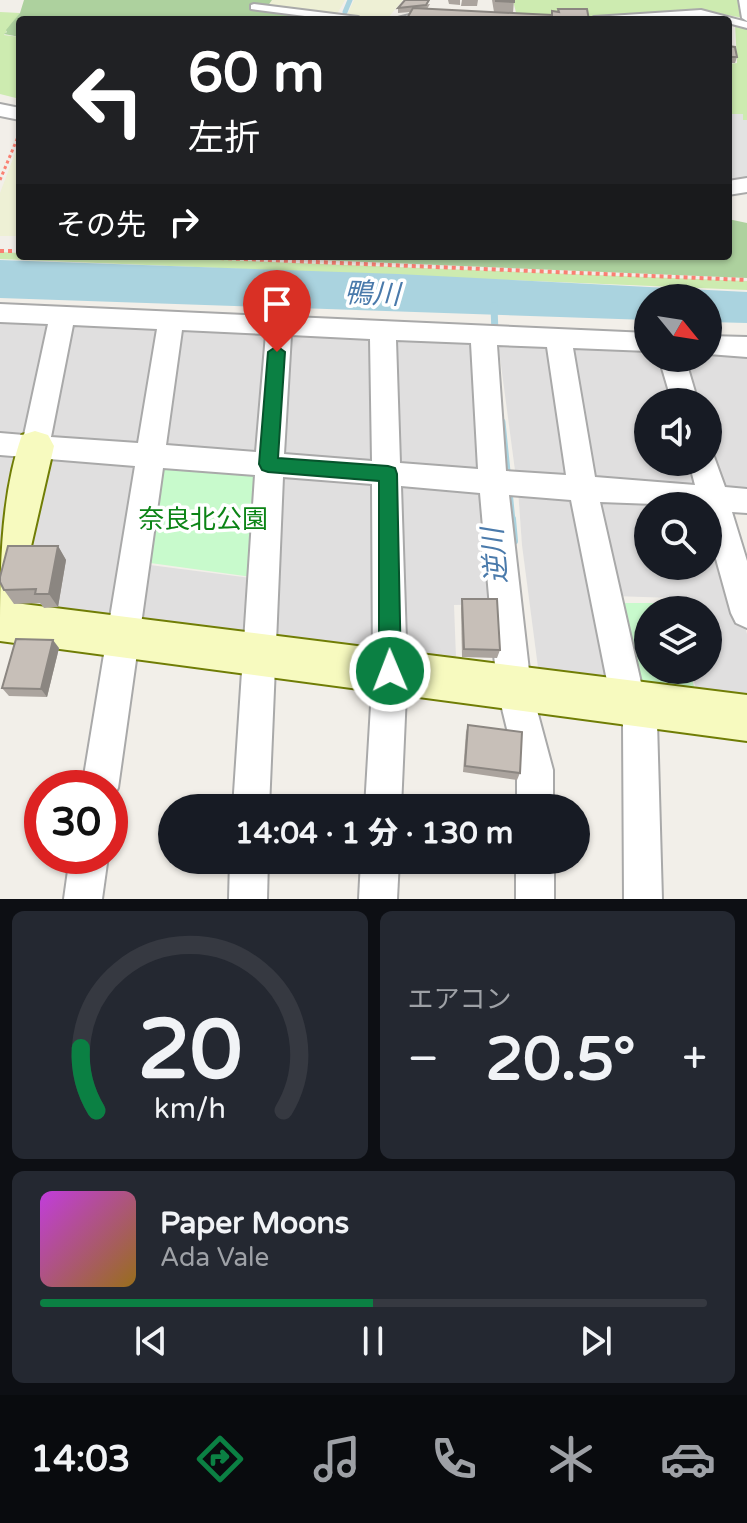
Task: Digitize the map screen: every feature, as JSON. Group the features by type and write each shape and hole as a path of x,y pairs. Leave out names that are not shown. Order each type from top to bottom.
{"street":[{"path":"0,313 634,341"},
{"path":"0,590 18,445 63,315"},
{"path":"103,770 171,320"},
{"path":"252,794 257,652 279,324"},
{"path":"383,329 390,671 384,794"},
{"path":"492,334 505,483 530,690 535,794"},
{"path":"558,337 583,489 628,701 640,722 643,899"},
{"path":"722,346 747,347"},
{"path":"18,445 634,493"},
{"path":"722,499 747,501"},
{"path":"722,526 747,613"},
{"path":"0,621 123,634 747,718"},
{"path":"83,899 86,874"},
{"path":"248,899 249,874"},
{"path":"378,899 379,874"},
{"path":"535,874 535,899"}],"lane":[{"path":"743,0 747,18"},
{"path":"254,7 326,16"},
{"path":"422,16 436,14"}],"path":[{"path":"0,180 16,142"},
{"path":"268,260 747,280"}],"shaded area":[{"path":"732,114 743,114 743,120 747,120 747,180 732,183"},
{"path":"0,318 57,320 31,436 0,438"},
{"path":"67,323 162,325 145,444 43,442"},
{"path":"175,329 269,334 256,455 160,450"},
{"path":"289,331 375,334 382,462 277,458"},
{"path":"390,335 474,338 489,471 393,468"},
{"path":"501,340 551,342 579,483 516,478 499,350"},
{"path":"562,342 634,345 634,372 672,372 676,388 634,388 634,476 702,476 705,489 592,485"},
{"path":"722,348 747,349 747,495 720,492 715,476 722,476 722,388 689,388 684,372 722,372"},
{"path":"0,449 26,456 0,560"},
{"path":"37,458 137,459 117,617 11,607"},
{"path":"273,476 375,477 384,650 264,643"},
{"path":"401,480 485,486 498,604 454,605 456,658 399,658"},
{"path":"518,489 571,492 618,689 539,675"},
{"path":"599,495 634,498 634,580 722,580 722,545 747,634 747,706 699,700 695,684 722,684 722,596 613,596 593,502"},
{"path":"142,564 251,578 248,633 137,626"}],"green space":[{"path":"24,0 272,0 265,10 304,16 18,16"},
{"path":"272,0 345,0 337,14 269,5"},
{"path":"354,0 403,0 390,16 347,15"},
{"path":"513,0 738,0 743,18 687,11 585,16 582,11 561,8 565,16 517,16"},
{"path":"0,12 20,13 4,35 16,36 16,98 0,94"},
{"path":"16,18 16,36 4,34"},
{"path":"735,23 747,27 747,120 743,120 742,114 732,114 732,64 737,63"},
{"path":"16,151 16,236 0,236 0,193"},
{"path":"732,220 747,223 747,278 317,260 732,260"},
{"path":"0,252 16,253 16,260 0,259"},
{"path":"24,260 224,260 747,281 747,290 722,289 722,284 634,285"},
{"name":"奈良北公園","path":"158,465 259,472 252,577 143,562"},
{"path":"619,603 634,603 634,684 693,684 696,695 635,690"}],"water":[{"name":"鴨川","path":"0,260 398,274 634,286 634,320 0,298"},
{"path":"722,291 747,292 747,323 722,322"}],"building":[{"path":"405,0 429,0 426,5 398,8"},
{"path":"413,8 552,15 552,11 559,12 558,9 587,9 588,16 408,16"},
{"path":"732,47 735,47 737,57 732,57"},
{"path":"8,546 58,546 49,594 35,594 36,589 4,590 0,577"},
{"path":"462,599 497,599 500,650 464,649"},
{"path":"16,639 53,640 41,689 2,688"},
{"path":"468,725 522,732 520,773 465,766"}],"waterway":[{"name":"逆川","path":"345,12 350,0"},
{"name":"逆川","path":"494,306 495,334"},
{"name":"逆川","path":"502,422 512,521"},
{"name":"逆川","path":"512,519 514,541"}],"route":[{"path":"277,352 268,464 388,474 390,671"}]}
